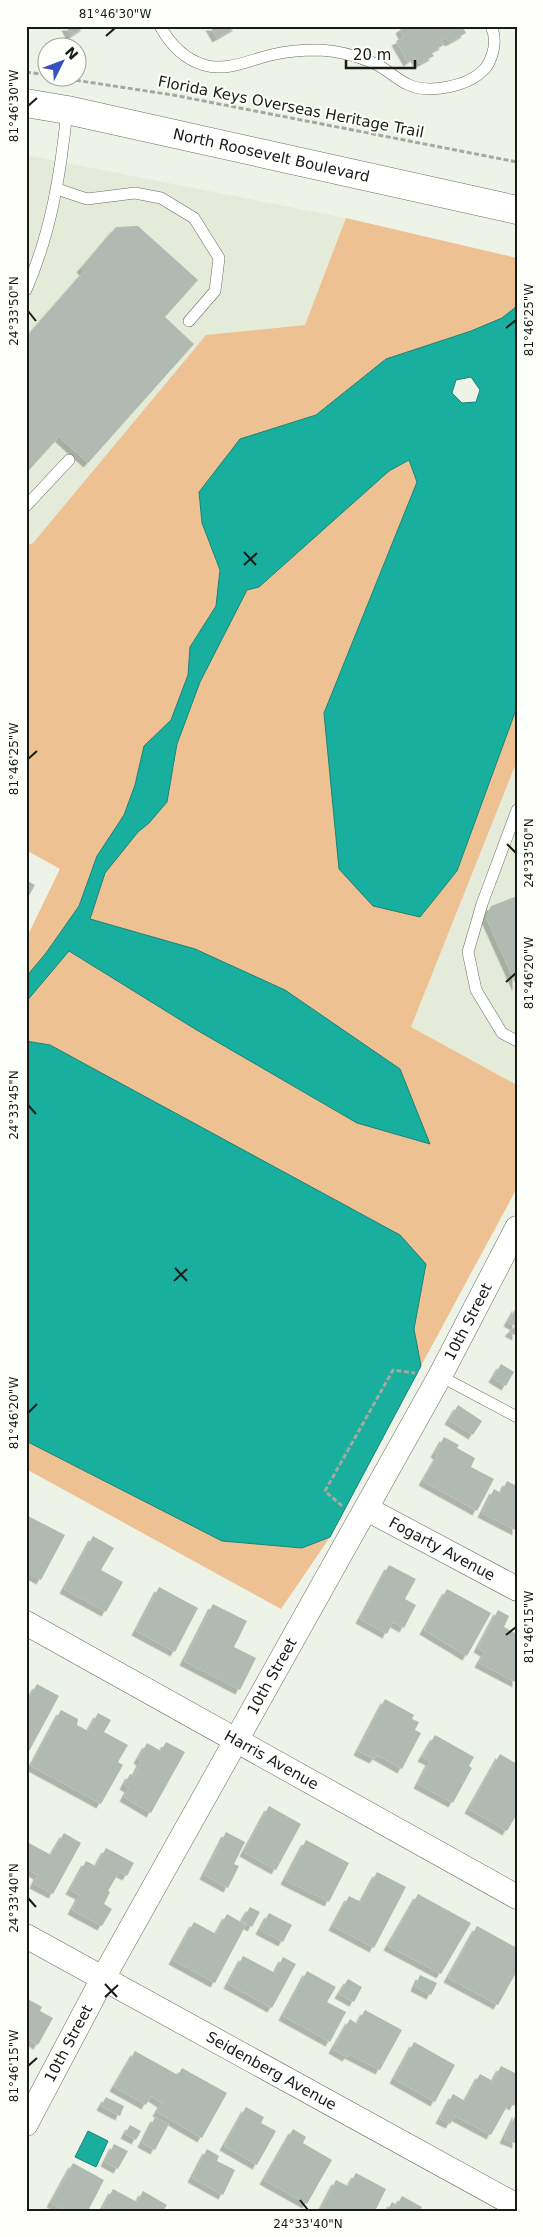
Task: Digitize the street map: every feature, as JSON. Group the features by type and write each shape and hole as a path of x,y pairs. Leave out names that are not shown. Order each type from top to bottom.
{"main road":[{"name":"North Roosevelt Boulevard","path":"26,103 68,110 504,207"}],"street":[{"name":"10th Street","path":"26,2124 102,1980 235,1740 357,1510 432,1375 514,1239"},
{"name":"Fogarty Avenue","path":"357,1510 517,1589"},
{"name":"Harris Avenue","path":"26,1623 517,1897"},
{"name":"Seidenberg Avenue","path":"26,1936 102,1980 517,2206"}],"lane":[{"path":"160,26 166,37 186,57 206,66 226,67 273,54 307,50 339,51 374,62 408,85 438,88 462,84 482,73 492,58 494,45 491,26"},
{"path":"26,290 38,262 57,190 68,110"},
{"path":"57,190 87,199 135,194 161,198 194,218 219,258 215,291 189,321"},
{"path":"26,506 69,460"},
{"path":"517,810 482,904 468,952 476,990 502,1032 517,1041"},
{"path":"432,1375 517,1417"}],"path":[{"name":"Florida Keys Overseas Heritage Trail","path":"88,82 173,95 517,162"},
{"path":"357,1510 325,1491 393,1370 432,1375"}],"shaded area":[{"path":"26,155 346,218 305,325 206,335 33,543 26,546"},
{"path":"346,218 517,258 517,306 502,318 471,331 386,359 316,415 240,439 199,492 202,523 220,570 216,606 190,647 188,675 171,720 144,746 135,785 124,815 97,856 79,906 46,953 26,977 26,939 60,869 26,850 26,546 33,543 206,335 305,325"},
{"path":"410,460 417,482 324,713 420,917 457,872 517,707 517,761 411,1027 517,1085 517,1188 421,1366 414,1329 426,1264 50,1045 26,1041 26,1002 69,951 195,1029 357,1123 430,1144 195,949 90,919 105,873 138,832 149,823 174,767 177,744 200,682 247,590 259,587 389,471"},
{"path":"517,761 517,1085 411,1027"},
{"path":"26,1441 222,1541 302,1548 330,1537 281,1609 26,1469"}],"water":[{"path":"517,306 517,707 457,871 420,917 373,906 339,869 324,713 417,482 409,460 389,471 259,587 247,590 200,682 177,744 167,802 149,823 138,832 105,873 90,919 195,949 285,990 400,1069 430,1144 357,1123 195,1029 69,951 26,1002 26,977 46,953 79,906 97,856 124,815 135,785 144,746 171,720 188,675 190,647 216,606 220,570 202,523 199,492 240,439 316,415 386,359 471,331 502,318","holes":["471,377 480,390 476,402 462,403 452,393 456,380"]},
{"path":"26,1041 50,1045 400,1235 426,1264 414,1329 421,1366 330,1537 302,1548 222,1541 26,1441"},
{"path":"88,2131 108,2141 96,2167 75,2157"}],"building":[{"path":"66,26 86,26 71,36"},
{"path":"210,26 238,26 217,38"},
{"path":"404,26 462,26 466,33 450,42 445,38 441,40 444,45 431,52 434,56 419,64 415,57 408,62 396,41 404,37 400,29"},
{"path":"138,226 198,280 165,317 194,344 88,463 59,437 30,469 26,466 26,337 84,271 81,268 116,227"},
{"path":"26,880 35,885 26,901"},
{"path":"517,896 517,987 486,918 491,906"},
{"path":"517,1306 517,1336 509,1332 515,1326 508,1322"},
{"path":"501,1364 514,1372 506,1386 493,1378"},
{"path":"458,1405 482,1421 473,1435 449,1420"},
{"path":"444,1437 459,1445 457,1448 475,1458 471,1467 494,1479 477,1511 423,1481 438,1455 435,1453"},
{"path":"507,1481 517,1486 517,1531 482,1513 494,1489 501,1493"},
{"path":"26,1515 65,1535 41,1580 26,1572"},
{"path":"93,1536 114,1548 101,1570 123,1582 106,1612 64,1589"},
{"path":"389,1565 416,1579 405,1599 416,1605 404,1628 393,1622 387,1634 360,1619"},
{"path":"159,1587 198,1608 175,1652 136,1631"},
{"path":"447,1589 491,1613 467,1656 424,1630"},
{"path":"213,1604 247,1621 234,1647 256,1658 240,1690 184,1661"},
{"path":"498,1610 509,1616 504,1627 517,1634 515,1639 517,1640 517,1683 479,1663 485,1652 478,1648"},
{"path":"37,1684 59,1696 26,1757 26,1703"},
{"path":"385,1699 414,1715 412,1719 419,1722 415,1730 421,1733 402,1769 377,1755 374,1759 358,1751"},
{"path":"61,1710 78,1719 77,1725 88,1731 98,1713 111,1720 104,1732 128,1745 118,1762 123,1765 101,1804 31,1766"},
{"path":"435,1735 474,1757 469,1766 472,1768 453,1803 418,1784 430,1761 422,1757"},
{"path":"166,1742 185,1752 151,1813 124,1797 129,1788 124,1785 130,1774 134,1776 141,1761 138,1759 147,1743 161,1751"},
{"path":"500,1754 517,1764 517,1814 507,1831 469,1809"},
{"path":"269,1806 301,1824 276,1870 244,1852"},
{"path":"226,1832 245,1842 234,1864 239,1866 228,1888 204,1875"},
{"path":"64,1833 81,1843 53,1894 34,1884 38,1875 26,1868 26,1848 29,1843 51,1855"},
{"path":"306,1840 349,1863 329,1902 285,1880"},
{"path":"106,1848 134,1863 127,1876 119,1872 108,1891 110,1892 104,1904 112,1909 102,1926 72,1910 80,1895 70,1890 86,1861 96,1866"},
{"path":"377,1872 406,1887 374,1948 333,1926 349,1896 361,1902"},
{"path":"418,1894 471,1923 441,1974 388,1946"},
{"path":"250,1907 260,1912 252,1927 242,1921"},
{"path":"269,1913 292,1925 283,1942 260,1930"},
{"path":"227,1914 246,1925 215,1983 173,1960 194,1922 216,1934"},
{"path":"477,1926 517,1948 517,1971 498,2005 448,1978"},
{"path":"243,1956 275,1973 283,1957 296,1964 272,2008 228,1984"},
{"path":"307,1971 336,1987 327,2002 346,2012 330,2042 283,2016"},
{"path":"420,1975 437,1983 431,1995 415,1987"},
{"path":"348,1979 362,1987 354,2002 339,1994"},
{"path":"26,1998 42,2007 40,2011 53,2018 38,2045 26,2038"},
{"path":"365,2010 402,2030 380,2070 349,2054 347,2057 333,2049 350,2019 357,2024"},
{"path":"414,2042 455,2065 435,2102 394,2079"},
{"path":"135,2051 178,2075 182,2068 227,2093 202,2138 157,2112 162,2103 151,2096 146,2105 114,2087"},
{"path":"501,2066 517,2074 517,2100 514,2106 509,2103 491,2135 455,2116 450,2124 440,2119 453,2094 465,2101 480,2074 493,2081"},
{"path":"106,2097 124,2106 120,2116 101,2106"},
{"path":"246,2107 264,2117 261,2123 276,2131 257,2165 224,2146"},
{"path":"517,2112 517,2144 504,2139"},
{"path":"155,2117 169,2124 155,2150 142,2143"},
{"path":"130,2125 141,2131 136,2140 125,2134"},
{"path":"293,2129 306,2137 303,2143 332,2160 307,2204 264,2180"},
{"path":"114,2144 128,2151 118,2169 105,2162"},
{"path":"207,2149 219,2156 217,2161 235,2170 223,2195 192,2178"},
{"path":"73,2163 104,2180 88,2211 66,2211 51,2203"},
{"path":"356,2173 386,2189 375,2211 320,2211 336,2180 348,2186"},
{"path":"113,2189 137,2202 143,2191 167,2205 163,2211 101,2211"},
{"path":"402,2196 422,2207 420,2211 387,2211 392,2202 397,2205"}]}
